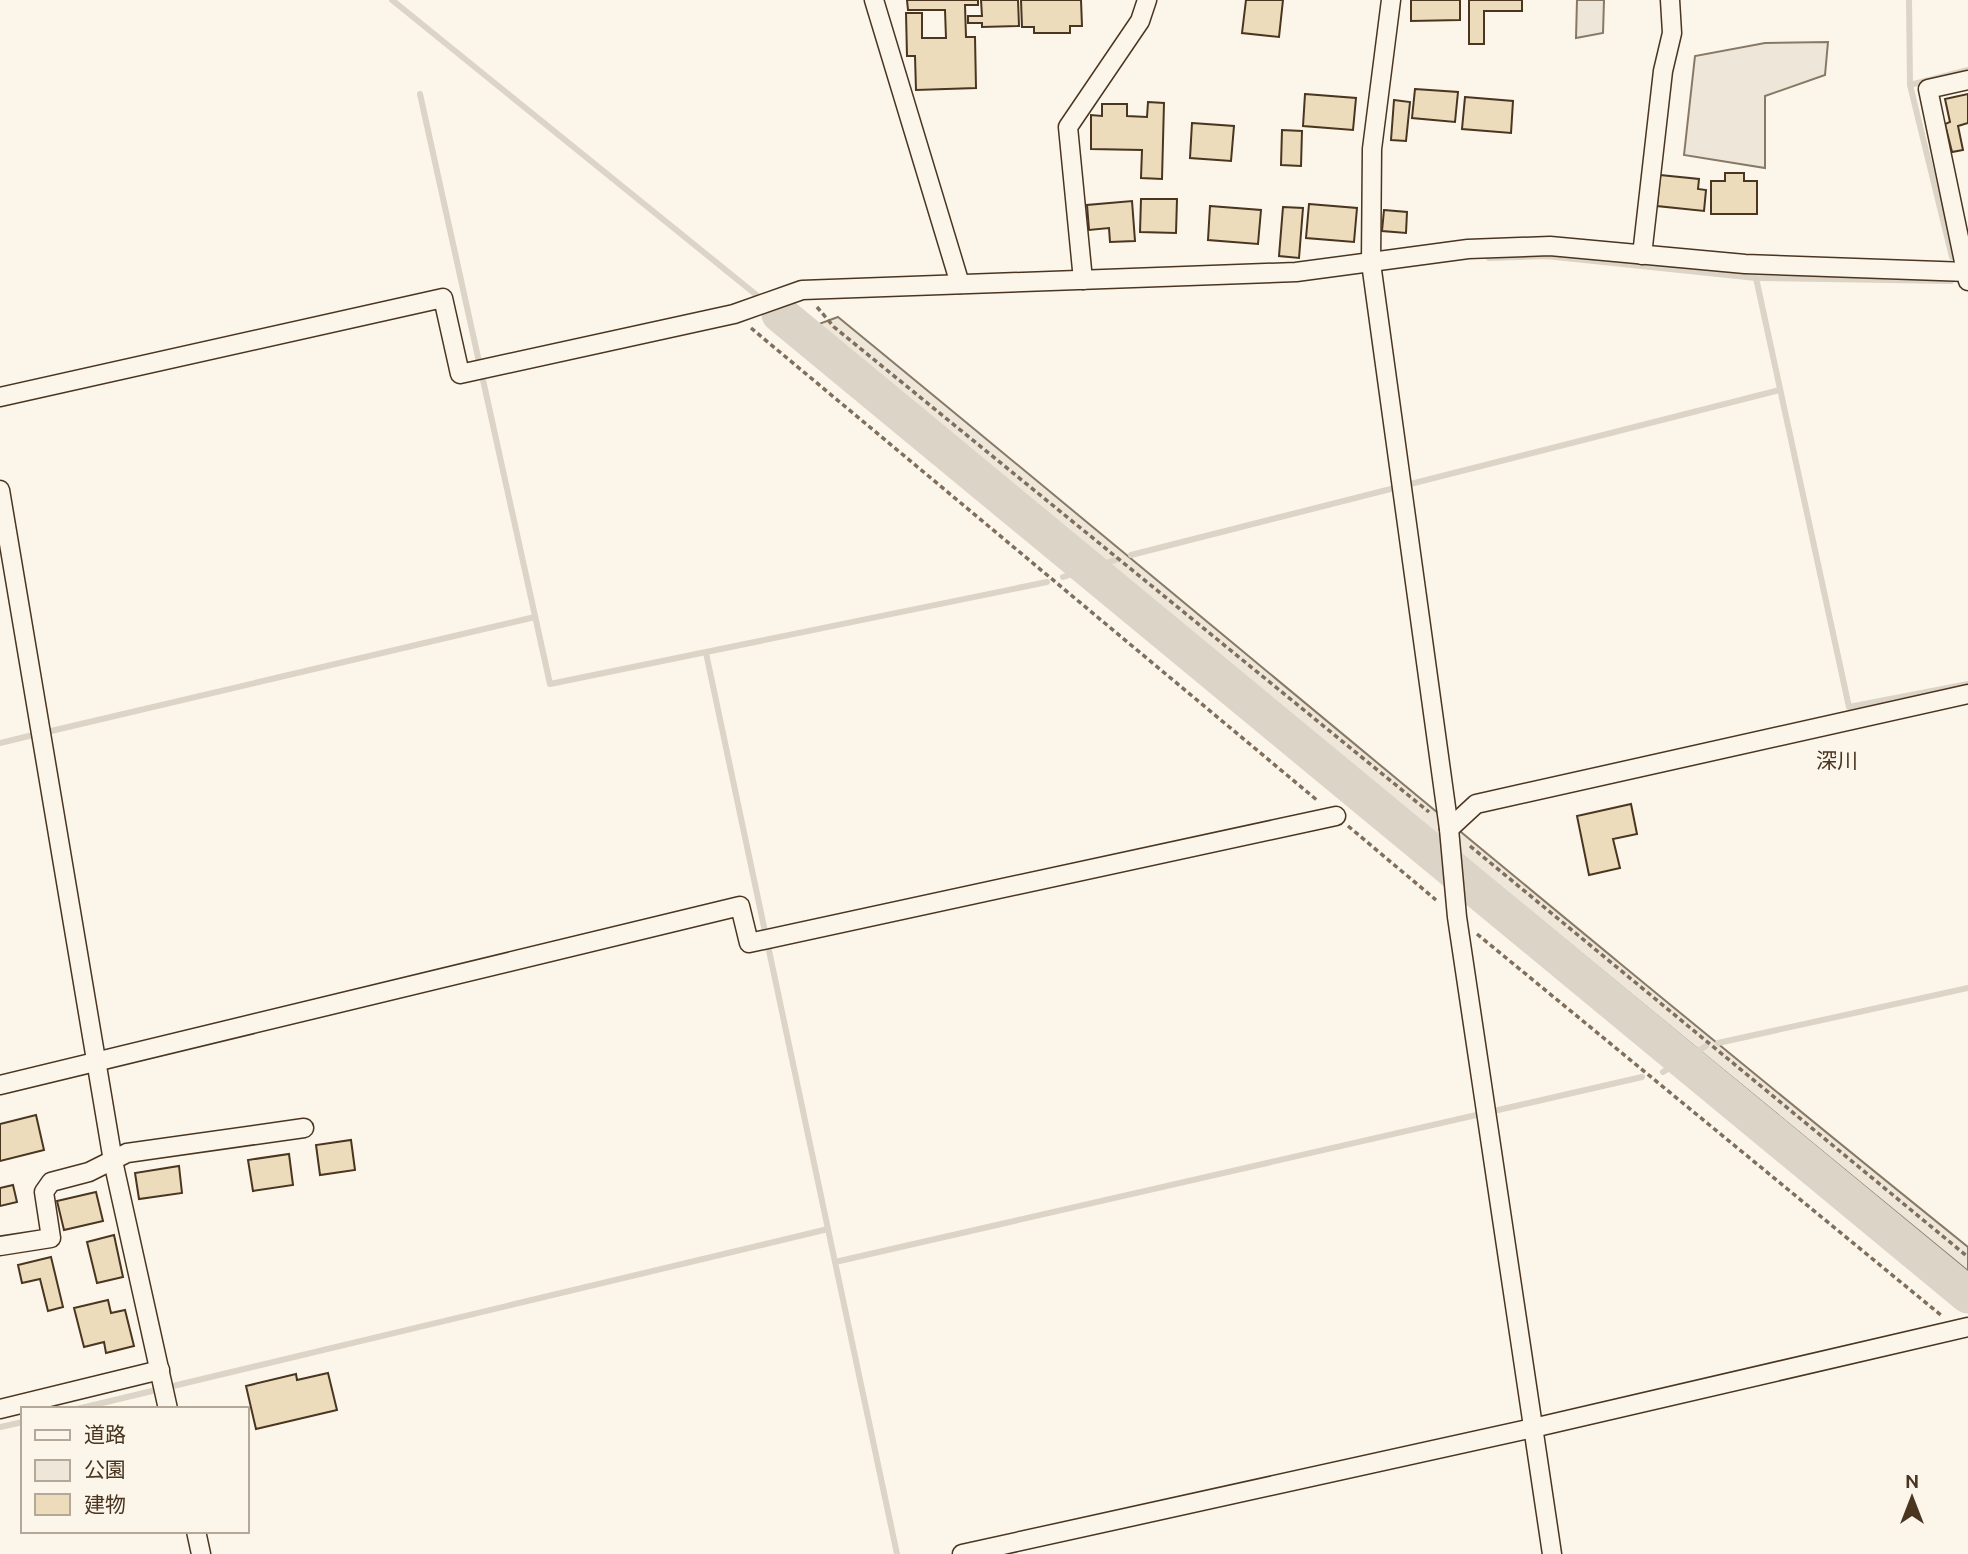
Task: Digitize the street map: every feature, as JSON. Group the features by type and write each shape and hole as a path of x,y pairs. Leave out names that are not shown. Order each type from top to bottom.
{"street":[{"path":"874,0 960,284"},
{"path":"1083,280 1068,127 1140,21 1147,0"},
{"path":"1391,0 1372,149 1371,264 1449,829 1457,917 1552,1554"},
{"path":"1642,254 1662,71 1672,33 1670,0"},
{"path":"0,397 443,298 460,374 734,314 802,290 1296,272 1468,249 1550,246 1745,264 1967,275 1928,89 1968,80"},
{"path":"0,490 113,1161 167,1403"},
{"path":"1449,829 1476,804 1968,694"},
{"path":"0,1085 740,906 749,943 1336,816"},
{"path":"0,1246 51,1238 44,1192 51,1182 89,1172 127,1153 304,1128"},
{"path":"962,1554 1533,1428 1964,1329"},
{"path":"0,1409 161,1375"},
{"path":"196,1533 201,1554"}],"path":[{"path":"802,290 834,327 1968,1257"}],"green space":[{"path":"1577,0 1604,0 1603,33 1576,38"},
{"path":"1828,42 1825,75 1765,96 1765,168 1684,155 1695,56 1765,43"},
{"path":"838,317 1684,1016 1968,1247 1968,1271 816,325"}],"building":[{"path":"907,0 978,0 978,5 965,5 966,37 975,37 976,88 916,90 915,56 907,56 906,13 922,13 922,38 946,38 945,10 908,10"},
{"path":"981,0 1018,0 1019,26 982,27 982,23 968,23 968,16 982,16"},
{"path":"1021,0 1081,0 1082,26 1070,26 1070,33 1034,33 1034,27 1022,27"},
{"path":"1246,0 1283,0 1279,37 1242,33"},
{"path":"1411,0 1460,0 1460,20 1411,21"},
{"path":"1469,0 1522,0 1522,11 1484,11 1484,44 1469,44"},
{"path":"1415,89 1458,92 1455,122 1412,118"},
{"path":"1305,94 1356,98 1353,130 1303,126"},
{"path":"1968,94 1968,123 1958,126 1963,150 1952,152 1945,124 1950,122 1945,99"},
{"path":"1465,97 1513,101 1511,133 1462,129"},
{"path":"1394,100 1410,102 1406,141 1391,140"},
{"path":"1148,102 1164,103 1162,179 1141,178 1142,150 1091,149 1091,115 1102,116 1102,104 1127,104 1127,116 1147,117"},
{"path":"1192,123 1234,126 1231,161 1190,158"},
{"path":"1282,130 1302,131 1301,166 1281,165"},
{"path":"1725,173 1744,173 1744,181 1757,181 1757,214 1711,214 1711,181 1725,181"},
{"path":"1660,175 1699,179 1698,189 1706,190 1704,211 1657,206"},
{"path":"1141,199 1177,199 1176,233 1140,232"},
{"path":"1132,201 1135,241 1110,242 1109,228 1089,230 1087,205"},
{"path":"1309,204 1357,208 1354,242 1306,238"},
{"path":"1210,206 1261,210 1258,244 1208,240"},
{"path":"1283,207 1303,208 1299,258 1279,256"},
{"path":"1384,210 1407,212 1406,233 1382,231"},
{"path":"1631,804 1637,834 1613,839 1620,868 1589,875 1577,816"},
{"path":"36,1115 44,1150 0,1161 0,1124"},
{"path":"351,1140 355,1170 320,1175 316,1145"},
{"path":"289,1154 293,1185 253,1191 248,1160"},
{"path":"179,1166 182,1193 139,1199 135,1173"},
{"path":"13,1185 17,1202 0,1206 0,1188"},
{"path":"96,1192 103,1221 64,1230 57,1201"},
{"path":"114,1235 123,1277 97,1283 87,1242"},
{"path":"51,1257 63,1307 48,1311 40,1279 22,1283 18,1265"},
{"path":"108,1300 111,1313 125,1310 134,1346 106,1353 104,1342 84,1347 74,1308"},
{"path":"328,1373 337,1410 256,1429 246,1386 296,1374 297,1380"}],"waterway":[{"path":"392,0 780,314"},
{"path":"1909,0 1910,85 1952,257"},
{"path":"1910,85 1968,70"},
{"path":"420,94 550,684 1047,582"},
{"path":"1489,258 1546,256 1756,278 1951,281"},
{"path":"1756,278 1849,707 1968,684"},
{"path":"780,314 1968,1295"},
{"path":"1131,555 1780,390"},
{"path":"1063,577 1115,560"},
{"path":"51,731 535,617"},
{"path":"706,653 828,1229"},
{"path":"0,743 33,735"},
{"path":"1718,1043 1968,988"},
{"path":"1663,1072 1706,1046"},
{"path":"85,1407 828,1229 835,1262 1642,1077"},
{"path":"835,1262 897,1554"},
{"path":"0,1427 21,1422"}],"district":[{"name":"深川","path":"1837,760"}]}
